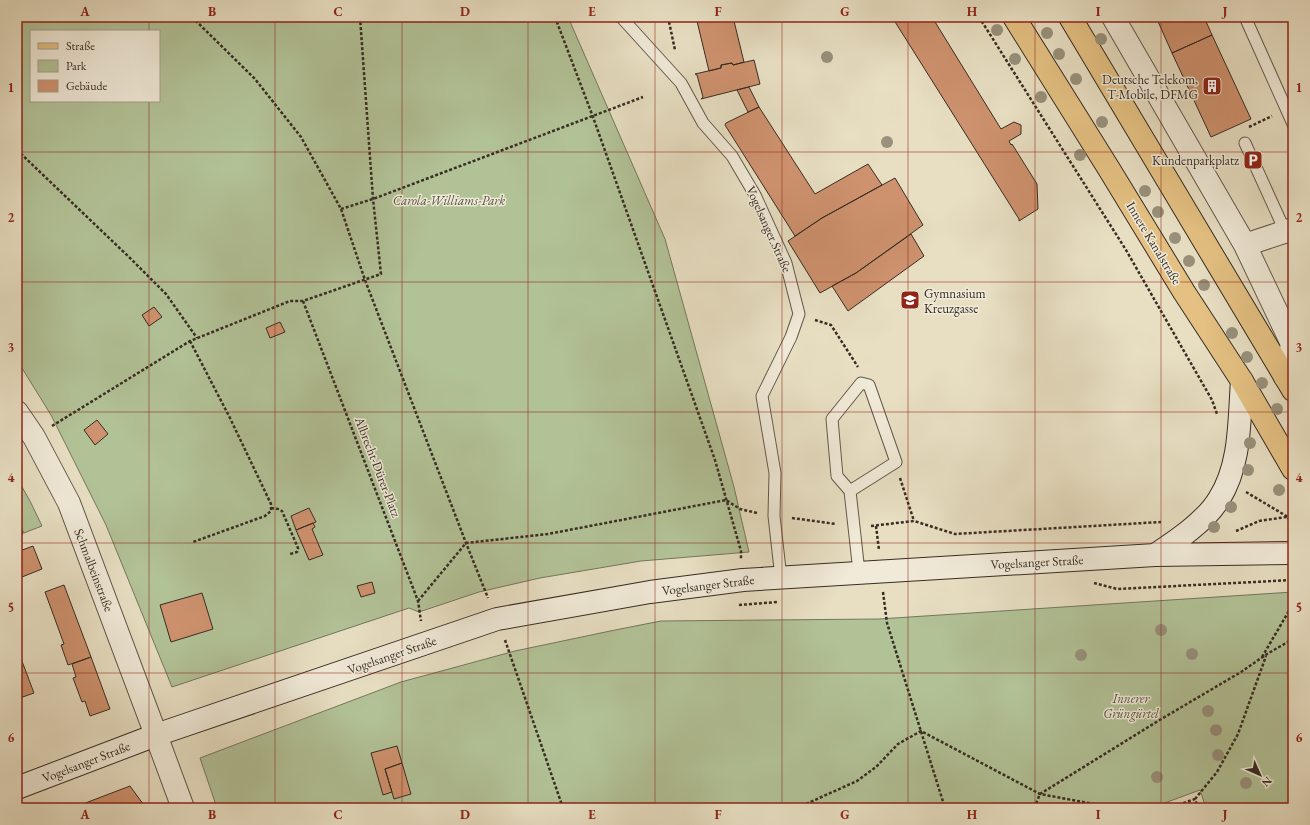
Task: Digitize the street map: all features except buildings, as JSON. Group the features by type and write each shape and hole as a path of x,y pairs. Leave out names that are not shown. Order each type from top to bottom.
{"main road":[{"name":"Innere Kanalstraße","path":"1014,17 1184,292 1242,381 1293,469"},
{"path":"1070,17 1289,383"},
{"path":"1113,17 1245,245 1292,344 1289,383"},
{"path":"1245,245 1289,230"},
{"path":"1155,555 1181,538 1202,519 1219,500 1228,481 1236,455 1242,381"},
{"name":"Schmalbeinstraße","path":"17,412 34,437 69,503 183,808"},
{"name":"Vogelsanger Straße","path":"17,788 156,735 497,619 650,592 743,580 1155,555 1293,553"}],"lane":[{"name":"Vogelsanger Straße","path":"621,17 681,83 703,123 732,156 755,195 786,262 799,314"},
{"path":"1245,17 1293,124"},
{"path":"1245,143 1289,230"},
{"path":"782,578 774,516 774,473 762,396 791,338 799,314"},
{"path":"850,491 896,462 869,385 861,383 832,419 837,476 850,491 859,572"}],"path":[{"path":"192,17 255,79 301,137 341,209 365,280 466,543 497,619"},
{"path":"34,437 190,341 290,300 303,301 381,274 373,199 360,17"},
{"path":"555,17 593,117 715,460 740,551 743,580"},
{"path":"979,17 1126,250 1212,400 1217,417"},
{"path":"341,209 373,199 593,117 642,97"},
{"path":"1248,128 1286,109"},
{"path":"17,150 166,294 197,338"},
{"name":"Albrecht-Dürer-Platz","path":"303,301 418,601 419,612 427,643"},
{"path":"799,314 831,325 858,365 861,383"},
{"path":"190,341 230,418 271,504 271,511 265,516 193,542"},
{"path":"896,462 901,483 914,521"},
{"path":"1228,481 1288,517 1293,531"},
{"path":"418,601 466,543 548,534 726,500 740,509 774,516 837,524 876,526 914,521 955,534 1167,522"},
{"path":"271,508 282,511 296,541 298,548 297,552 290,554"},
{"path":"1288,517 1293,516"},
{"path":"876,526 887,622 945,808"},
{"path":"1088,583 1095,583 1117,589 1293,580"},
{"path":"883,595 890,594"},
{"path":"735,605 782,602"},
{"path":"1262,657 1293,604"},
{"path":"512,638 504,639 563,808"},
{"path":"1034,808 1040,794 1241,672 1266,654 1293,639"},
{"path":"1169,808 1195,799 1217,772 1238,734 1266,654"},
{"path":"921,731 1040,794 1115,808"},
{"path":"796,808 857,781 876,767 898,744 921,731"},
{"path":"1195,799 1198,808"}],"green space":[{"name":"Carola-Williams-Park","path":"17,17 568,17 665,239 734,487 749,552 641,561 540,578 479,592 419,612 409,608 172,687 106,525 51,415 17,360"},
{"path":"17,478 42,526 24,533 19,523 17,524"},
{"name":"Innerer Grüngürtel","path":"1293,592 1293,808 1206,808 1200,790 1151,808 217,808 200,758 401,682 515,651 661,621 879,619"}],"place":[{"name":"Deutsche Telekom, T-Mobile, DFMG","path":"1212,86"},
{"name":"Kundenparkplatz","path":"1253,160"},
{"name":"Gymnasium Kreuzgasse","path":"910,300"}]}
